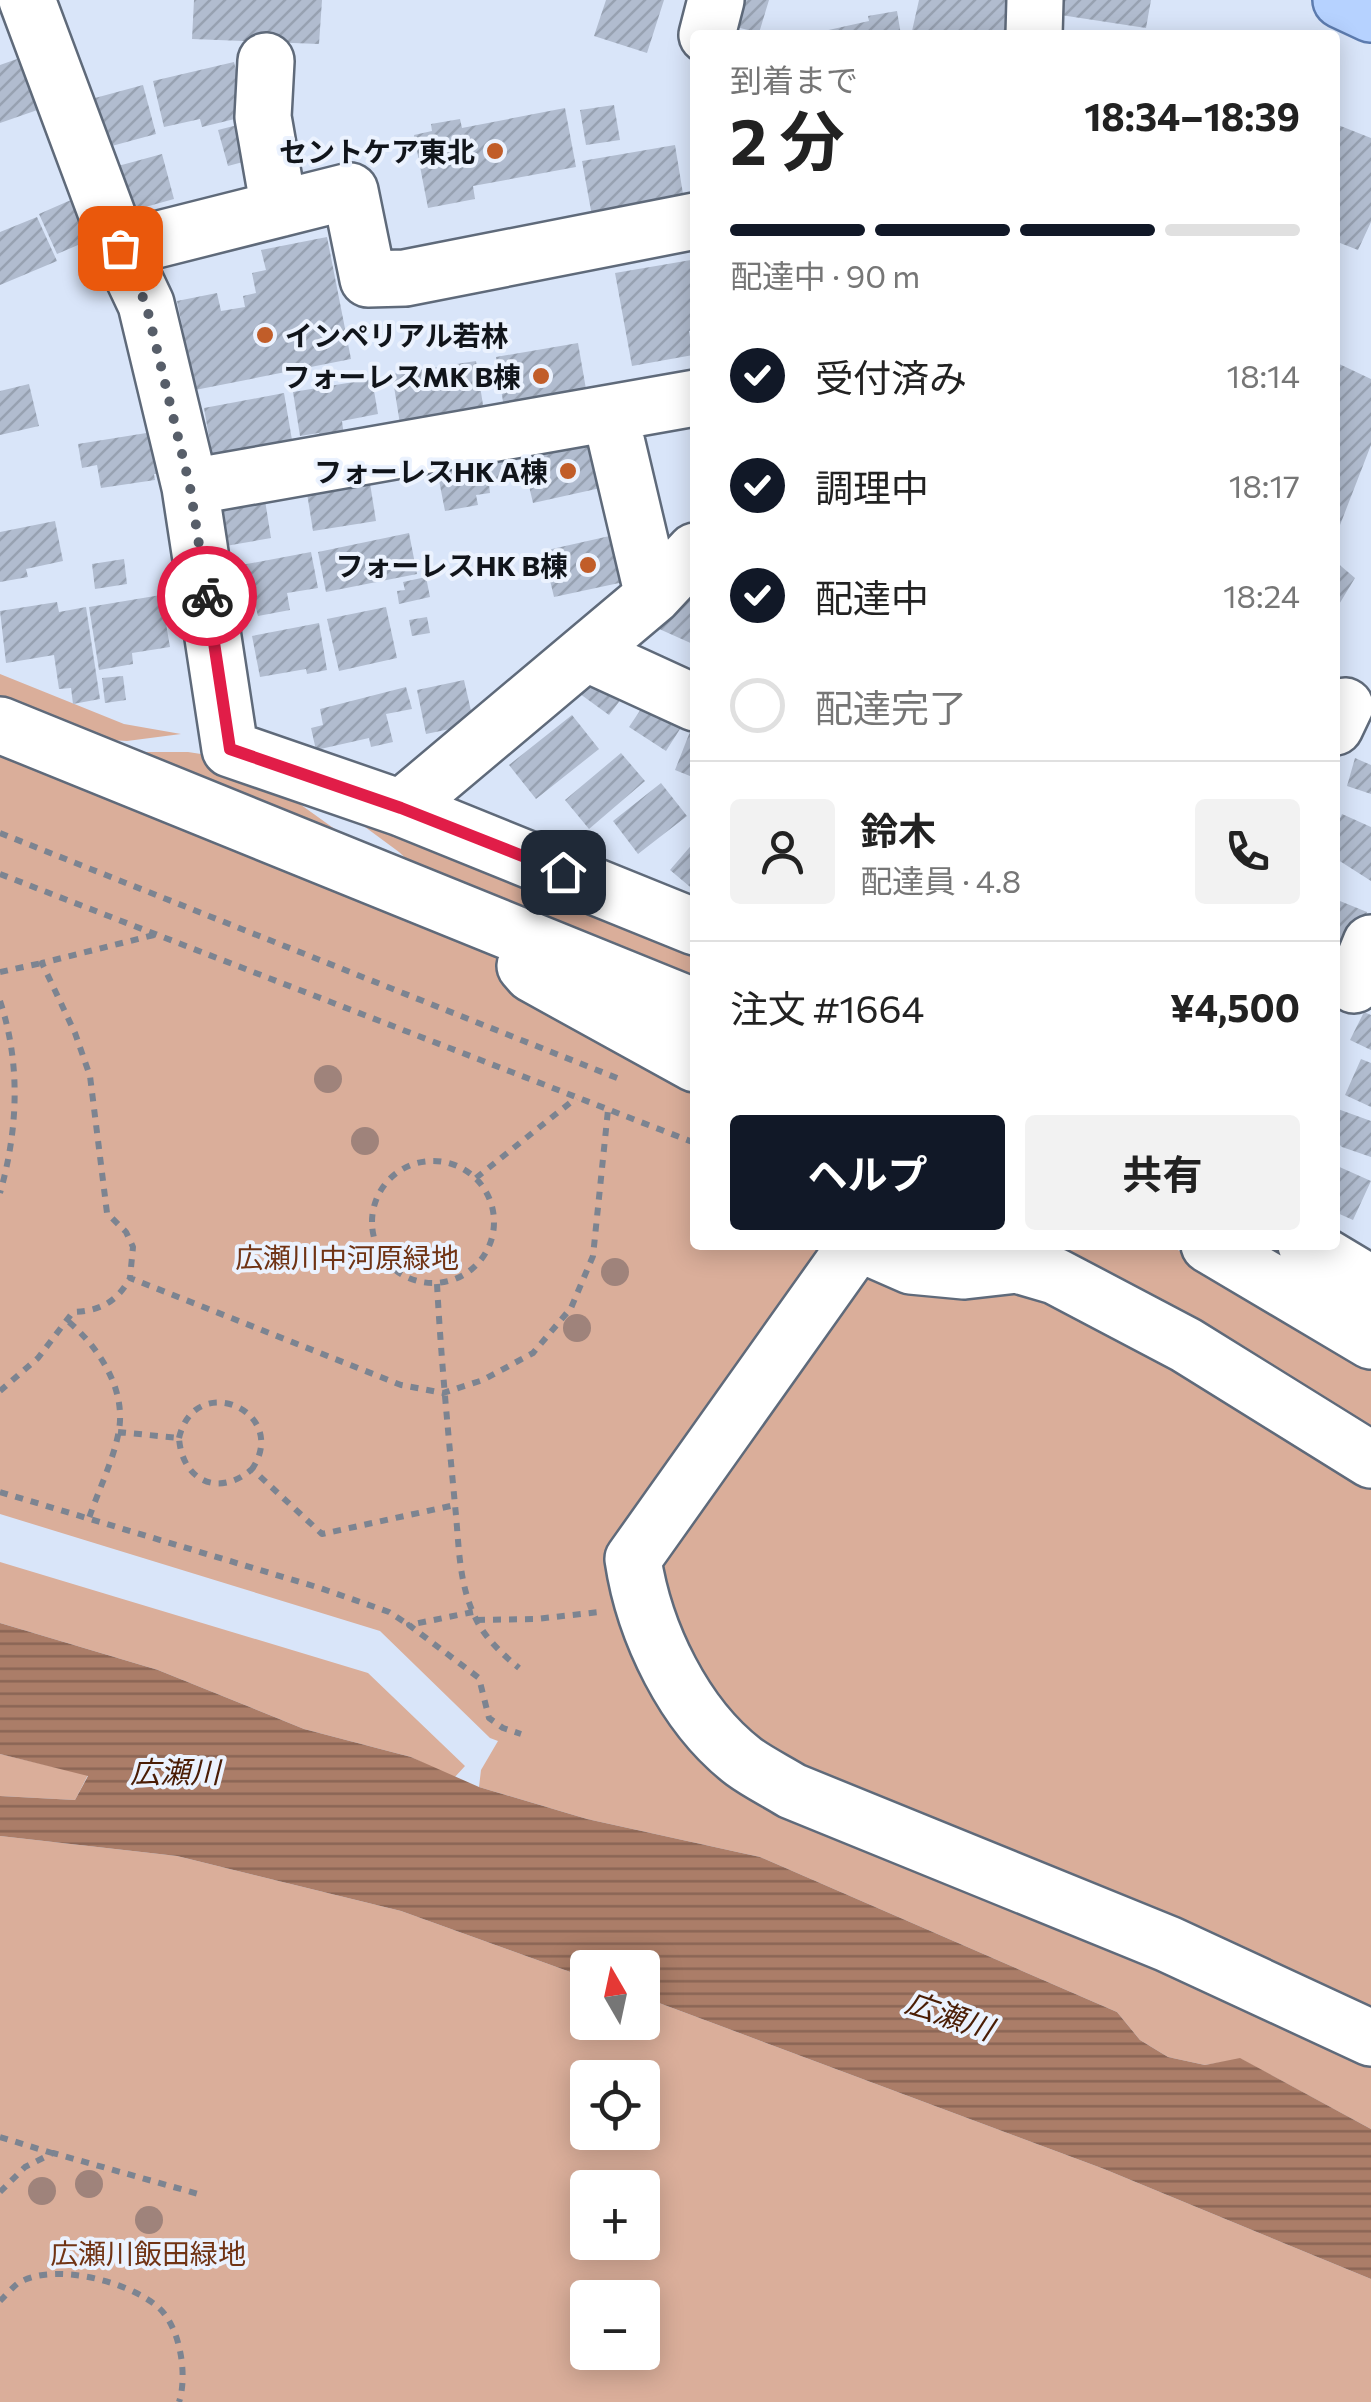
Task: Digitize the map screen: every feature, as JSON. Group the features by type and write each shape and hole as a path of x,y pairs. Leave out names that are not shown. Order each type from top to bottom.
{"street":[{"path":"27,0 120,248 146,304 190,487 230,749 401,808 690,925"},
{"path":"708,30 716,0"},
{"path":"1034,0 1034,30"},
{"path":"266,61 264,117 280,209"},
{"path":"120,248 350,191 368,279 406,278 690,222"},
{"path":"190,487 690,399"},
{"path":"610,414 652,596"},
{"path":"401,808 592,649 652,596 690,555"},
{"path":"592,649 600,659 690,701"},
{"path":"0,724 690,1005"},
{"path":"477,918 532,974 690,1061"},
{"path":"852,1250 633,1559 643,1608 660,1650 698,1714 743,1761 792,1791 1168,1944 1371,2038"},
{"path":"875,1250 911,1266 964,1270 1017,1265 1055,1276 1186,1344 1371,1460"},
{"path":"1217,1250 1371,1341"},
{"path":"1314,1250 1371,1284"}],"path":[{"path":"0,834 624,1081"},
{"path":"0,874 690,1142"},
{"path":"0,972 154,935"},
{"path":"0,1391 38,1358 73,1312 103,1308 130,1278 132,1247 126,1232 107,1213 90,1076 42,962"},
{"path":"0,1001 13,1060 15,1099 13,1148 0,1192"},
{"path":"476,1178 577,1097"},
{"path":"130,1278 401,1385 444,1393 483,1380 533,1353 571,1308 594,1256 608,1110"},
{"path":"420,1162 450,1163 476,1178 488,1194 494,1213 494,1234 487,1253 457,1279 437,1284 417,1282 398,1273 383,1259 374,1241 371,1220 385,1183 400,1170 420,1162"},
{"path":"437,1284 460,1560 474,1616 499,1651 519,1668"},
{"path":"69,1322 88,1338 106,1363 116,1394 118,1432 89,1518"},
{"path":"214,1402 232,1404 251,1415 259,1430 260,1454 243,1477 221,1484 200,1478 185,1464 180,1438 186,1420 198,1408 214,1402"},
{"path":"118,1432 180,1438"},
{"path":"252,1469 322,1534 455,1505"},
{"path":"0,1492 389,1612 479,1678 489,1718 502,1728 522,1734"},
{"path":"409,1625 474,1616 536,1619 643,1608"},
{"path":"0,2136 202,2195"},
{"path":"0,2192 25,2167 53,2153"},
{"path":"0,2301 19,2282 64,2274 113,2281 160,2308 182,2351 179,2402"}],"green space":[{"path":"0,674 124,724 181,734 127,741 79,738 0,708"},
{"name":"広瀬川中河原緑地","path":"0,741 690,1020 690,1250 1178,1250 1371,1359 1371,2129 1241,2059 1205,2065 1168,2057 1140,2040 1117,2012 760,1857 587,1819 479,1787 481,1770 498,1741 490,1738 380,1631 0,1514"},
{"path":"98,752 188,752 227,758 258,774 389,868"},
{"path":"342,810 690,935 690,986 428,879"},
{"path":"0,1562 368,1673 465,1766 454,1778 411,1757 304,1729 158,1670 0,1623"},
{"path":"0,1754 88,1775 75,1800 0,1796"},
{"name":"広瀬川飯田緑地","path":"0,1836 177,1856 401,1911 570,1972 570,2040 660,2040 660,2003 1104,2169 1371,2279 1371,2402 0,2402"}],"water":[{"name":"広瀬川","path":"0,1623 158,1670 304,1729 411,1757 479,1787 587,1819 760,1857 1117,2012 1140,2040 1168,2057 1205,2065 1240,2058 1371,2129 1371,2279 1104,2169 660,2003 660,1950 570,1950 570,1972 401,1911 177,1856 0,1836 0,1796 75,1800 88,1776 0,1754"}],"building":[{"path":"194,0 322,0 319,44 192,39"},
{"path":"606,0 664,0 647,53 594,36"},
{"path":"736,0 769,0 760,30 729,25"},
{"path":"919,0 1015,0 1009,30 912,30"},
{"path":"1055,0 1151,0 1146,28 1054,14"},
{"path":"897,11 900,30 828,30 869,21 868,16"},
{"path":"17,59 24,76 35,72 46,107 0,123 0,65"},
{"path":"234,62 247,116 202,127 200,119 164,127 153,81"},
{"path":"143,85 156,134 108,147 91,109 98,107 95,98"},
{"path":"614,105 620,140 586,145 580,110"},
{"name":"セントケア東北","path":"565,108 576,167 473,186 475,199 428,208 414,135 432,131 431,124 460,119 462,128"},
{"path":"245,123 254,159 228,166 218,130"},
{"path":"1340,126 1371,138 1371,222 1358,250 1340,243"},
{"path":"675,145 684,200 592,216 582,161"},
{"path":"162,154 174,199 120,214 107,169"},
{"path":"80,196 99,236 57,254 39,214"},
{"path":"37,217 57,261 0,285 0,232"},
{"name":"インペリアル若林","path":"327,237 351,359 195,390 177,301 217,293 221,311 245,307 243,296 256,293 252,273 266,270 261,250"},
{"path":"690,260 690,356 632,366 615,273"},
{"name":"フォーレスMK B棟","path":"578,343 587,395 504,408 496,357"},
{"path":"476,361 484,411 400,424 392,374"},
{"path":"1340,364 1371,379 1371,445 1340,525"},
{"path":"372,379 378,414 342,421 344,436 320,440 319,433 300,436 293,392"},
{"path":"29,384 39,426 0,435 0,391"},
{"path":"284,393 292,440 252,447 253,454 213,461 204,408"},
{"path":"165,430 172,471 154,474 155,480 101,488 97,465 82,468 78,444"},
{"name":"フォーレスHK A棟","path":"603,438 614,485 533,503 522,456"},
{"path":"508,447 511,464 501,465 504,481 489,484 490,493 476,495 478,505 445,511 435,460"},
{"path":"369,477 376,521 313,531 306,487"},
{"path":"264,494 271,538 214,548 206,503"},
{"path":"55,521 63,561 26,569 28,577 0,582 0,532"},
{"path":"409,533 417,574 326,592 318,552"},
{"name":"フォーレスHK B棟","path":"623,533 633,580 554,597 543,551"},
{"path":"311,552 318,588 287,593 290,610 258,616 255,604 227,609 220,569"},
{"path":"124,559 127,584 95,589 92,564"},
{"path":"1340,565 1355,578 1340,603"},
{"path":"426,577 430,597 399,604 397,591 405,590 403,582"},
{"path":"193,583 200,625 173,629 166,588"},
{"path":"675,591 690,597 690,643 657,628"},
{"path":"161,595 170,647 132,653 133,664 99,670 89,607"},
{"path":"57,602 59,612 86,607 100,699 73,704 71,688 59,689 54,655 6,663 0,611"},
{"path":"386,607 397,658 339,671 327,619"},
{"path":"427,617 430,633 412,636 409,620"},
{"path":"319,623 327,670 307,674 306,669 260,677 252,636"},
{"path":"594,665 628,690 609,715 576,691"},
{"path":"123,676 126,700 105,703 102,678"},
{"path":"464,680 474,724 426,734 417,690"},
{"path":"406,687 412,709 386,714 393,742 371,747 369,738 316,750 311,728 323,725 320,709"},
{"path":"651,694 687,718 666,751 629,727"},
{"path":"572,715 599,749 536,799 509,765"},
{"path":"690,732 690,776 675,770"},
{"path":"621,753 645,781 589,829 565,800"},
{"path":"1355,758 1371,765 1371,794 1347,786"},
{"path":"661,783 687,816 638,854 613,821"},
{"path":"1342,814 1371,827 1371,881 1340,861"},
{"path":"690,847 690,887 670,870"},
{"path":"1340,901 1367,912 1349,950 1340,946"},
{"path":"1364,1012 1371,1015 1371,1050 1350,1040"},
{"path":"1361,1059 1371,1063 1371,1107 1345,1095"},
{"path":"1340,1110 1371,1121 1371,1157 1342,1147"},
{"path":"1340,1167 1371,1181 1353,1220 1340,1214"}],"way so far":[{"path":"120,248 146,304 190,487 207,596"}],"place":[{"name":"セントケア東北","path":"495,151"},
{"name":"インペリアル若林","path":"265,335"},
{"name":"フォーレスMK B棟","path":"541,376"},
{"name":"フォーレスHK A棟","path":"568,471"},
{"name":"フォーレスHK B棟","path":"588,565"}],"route":[{"path":"207,596 230,749 401,808 563,872"}]}
